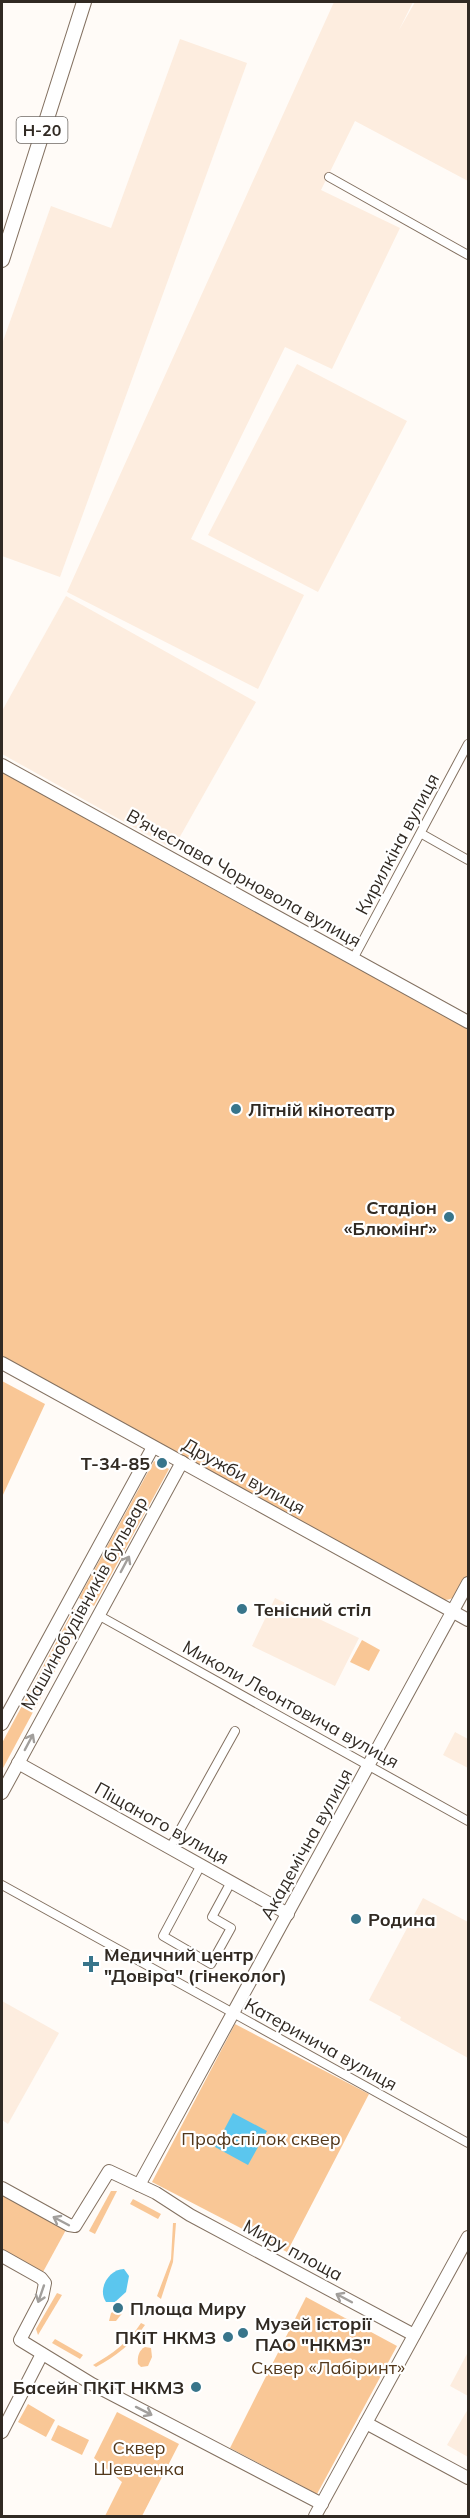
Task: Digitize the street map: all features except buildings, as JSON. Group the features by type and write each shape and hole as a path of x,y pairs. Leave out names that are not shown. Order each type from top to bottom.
{"main road":[{"name":"Н-20","path":"2,260 84,2"}],"street":[{"path":"329,177 468,255"},
{"name":"Кирилкіна вулиця","path":"353,958 422,834 468,744"},
{"name":"В'ячеслава Чорновола вулиця","path":"2,765 468,1022"},
{"path":"422,834 468,860"},
{"name":"Дружби вулиця","path":"2,1363 468,1620"},
{"name":"Машинобудівників бульвар","path":"2,1724 153,1447"},
{"name":"Машинобудівників бульвар","path":"2,1793 182,1462"},
{"name":"Академічна вулиця","path":"139,2185 468,1583"},
{"name":"Миколи Леонтовича вулиця","path":"98,1616 468,1821"},
{"path":"170,1848 235,1731"},
{"name":"Піщаного вулиця","path":"18,1763 288,1914"},
{"path":"201,1865 163,1936 211,1964 231,1929 212,1917 231,1882"},
{"name":"Катеринича вулиця","path":"2,1885 468,2143"},
{"name":"Миру площа","path":"2,2188 71,2226 77,2224 109,2171 156,2193 190,2215 414,2335"},
{"path":"315,2517 468,2237"},
{"path":"2,2256 41,2277 45,2283 42,2298 20,2340 92,2384 322,2504"},
{"path":"2,2433 42,2354"},
{"path":"366,2423 468,2478"}],"shaded area":[{"path":"334,2 413,2 399,30 415,2 468,2 468,181 355,121 321,190 400,228 332,369 285,347 191,539 304,595 258,689 67,592"},
{"path":"180,39 247,63 60,577 2,556 2,344 51,206 111,228"},
{"path":"297,364 407,421 318,592 208,535"},
{"path":"66,596 256,702 173,849 2,754 2,711"},
{"path":"275,1598 359,1638 335,1686 252,1646"},
{"path":"455,1732 468,1739 468,1768 443,1755"},
{"path":"423,1898 468,1922 468,2058 369,2000"},
{"path":"2,2001 59,2033 8,2124 2,2120"},
{"path":"468,2352 468,2396 450,2386"},
{"path":"468,2409 468,2457 447,2445"}],"green space":[{"path":"2,772 468,1029 468,1575 453,1598 444,1600 2,1357"},
{"path":"2,1381 45,1404 2,1497"},
{"path":"154,1461 169,1469 94,1606 79,1598"},
{"path":"74,1609 85,1615 2,1770 2,1743"},
{"path":"362,1640 380,1650 369,1671 350,1662"},
{"name":"Профспілок сквер","path":"235,2024 369,2094 287,2252 152,2182"},
{"path":"111,2191 117,2191 95,2234 89,2231"},
{"path":"2,2192 67,2228 43,2272 2,2250"},
{"path":"133,2199 161,2214 158,2219 130,2204"},
{"path":"173,2223 176,2223 173,2262 161,2299 157,2296 171,2259"},
{"path":"57,2293 62,2295 38,2335 36,2329"},
{"name":"Сквер «Лабіринт»","path":"306,2297 397,2346 317,2494 230,2448"},
{"path":"121,2307 124,2311 116,2321 109,2321 111,2313"},
{"path":"141,2323 145,2325 123,2349 96,2367 93,2365 120,2347"},
{"path":"55,2339 83,2355 80,2359 52,2343"},
{"path":"145,2347 151,2348 152,2357 148,2366 141,2367 138,2364 138,2356"},
{"path":"28,2404 55,2420 46,2437 18,2422"},
{"name":"Сквер Шевченка","path":"117,2412 179,2444 142,2516 105,2516 122,2482 94,2458"},
{"path":"58,2425 89,2440 82,2455 51,2440"}],"water":[{"path":"233,2113 267,2131 248,2165 215,2147"},
{"path":"124,2269 129,2276 126,2292 115,2302 106,2302 103,2291 106,2281 114,2272"}],"place":[{"name":"Літній кінотеатр","path":"236,1109"},
{"name":"Стадіон «Блюмінґ»","path":"449,1217"},
{"name":"Т-34-85","path":"162,1463"},
{"name":"Тенісний стіл","path":"242,1609"},
{"name":"Родина","path":"356,1919"},
{"name":"Медичний центр \"Довіра\" (гінеколог)","path":"91,1964"},
{"name":"Площа Миру","path":"118,2308"},
{"name":"Музей історії ПАО \"НКМЗ\"","path":"243,2333"},
{"name":"ПКіТ НКМЗ","path":"228,2337"},
{"name":"Басейн ПКіТ НКМЗ","path":"196,2387"}]}
